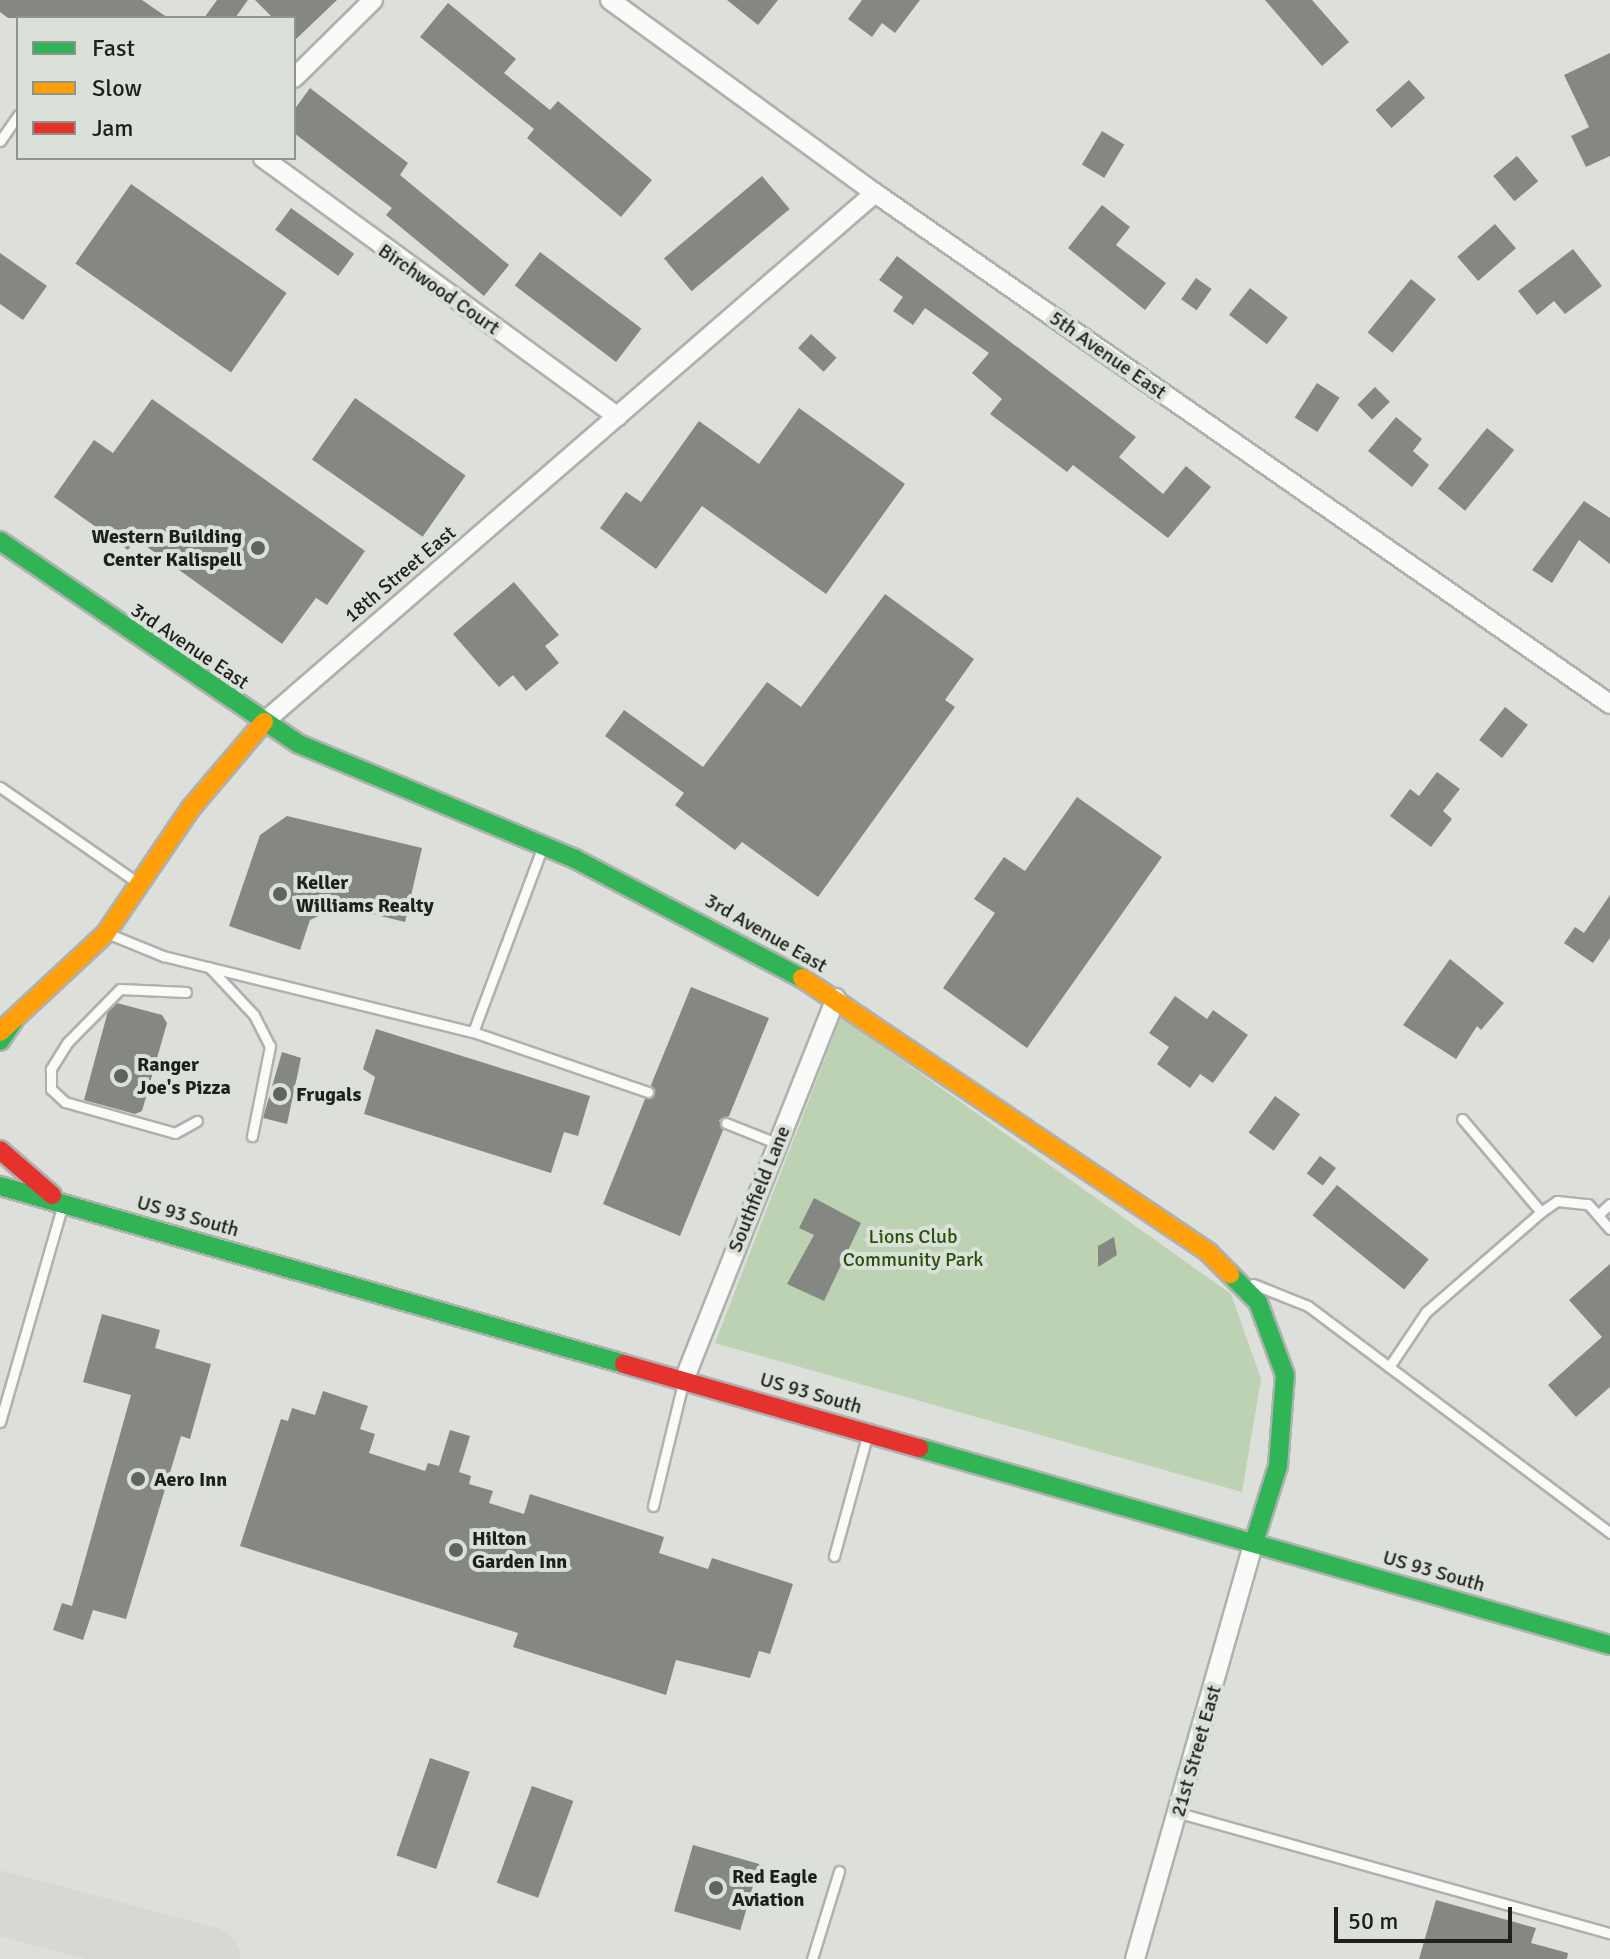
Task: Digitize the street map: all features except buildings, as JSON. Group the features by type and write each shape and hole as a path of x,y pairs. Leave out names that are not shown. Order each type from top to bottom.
{"street":[{"path":"296,76 373,0"},
{"name":"5th Avenue East","path":"610,0 875,193 1610,704"},
{"name":"Birchwood Court","path":"266,160 618,417"},
{"name":"18th Street East","path":"0,1041 5,1021 106,933 142,886 191,808 264,722 875,193"},
{"name":"3rd Avenue East","path":"0,541 264,722 341,764 543,845 722,931 836,998 1239,1279 1275,1337 1285,1375 1278,1466 1254,1542"},
{"name":"Southfield Lane","path":"684,1380 836,998"},
{"path":"0,1150 63,1204"},
{"name":"US 93 South","path":"0,1186 1610,1645"},
{"name":"21st Street East","path":"1135,1959 1254,1542"}],"lane":[{"path":"0,141 16,118"},
{"path":"0,787 142,886"},
{"path":"473,1032 543,845"},
{"path":"106,933 209,967 473,1032 648,1092"},
{"path":"209,967 254,1015 270,1046 268,1084 252,1136"},
{"path":"186,992 120,989 67,1043 51,1069 51,1089 65,1102 175,1133 197,1121"},
{"path":"1462,1119 1541,1212"},
{"path":"726,1123 776,1143"},
{"path":"1389,1367 1426,1312 1554,1202 1577,1201 1598,1215 1610,1229"},
{"path":"0,1422 63,1204"},
{"path":"1598,1215 1610,1204"},
{"path":"1239,1279 1308,1306 1610,1533"},
{"path":"653,1506 684,1380"},
{"path":"834,1556 869,1432"},
{"path":"1179,1813 1610,1933"},
{"path":"812,1959 839,1871"}],"green space":[{"name":"Lions Club Community Park","path":"841,1017 1231,1294 1261,1379 1242,1492 715,1343"}],"taxiway":[{"path":"0,1903 209,1959"}],"traffic: fast":[{"path":"0,541 299,744 575,859 802,978"},
{"path":"0,1041 14,1020"},
{"path":"0,1186 624,1364"},
{"path":"1230,1274 1258,1302 1285,1375 1278,1466 1254,1542"},
{"path":"919,1448 1610,1645"}],"traffic: slow":[{"path":"0,1032 106,933 191,808 264,722"},
{"path":"802,978 1209,1253 1230,1274"}],"traffic: jam":[{"path":"0,1150 52,1195"},
{"path":"624,1364 919,1448"}],"place":[{"name":"Western Building Center Kalispell","path":"258,548"},
{"name":"Keller Williams Realty","path":"280,894"},
{"name":"Ranger Joe's Pizza","path":"121,1076"},
{"name":"Frugals","path":"280,1094"},
{"name":"Aero Inn","path":"138,1479"},
{"name":"Hilton Garden Inn","path":"456,1550"},
{"name":"Red Eagle Aviation","path":"716,1888"}]}
